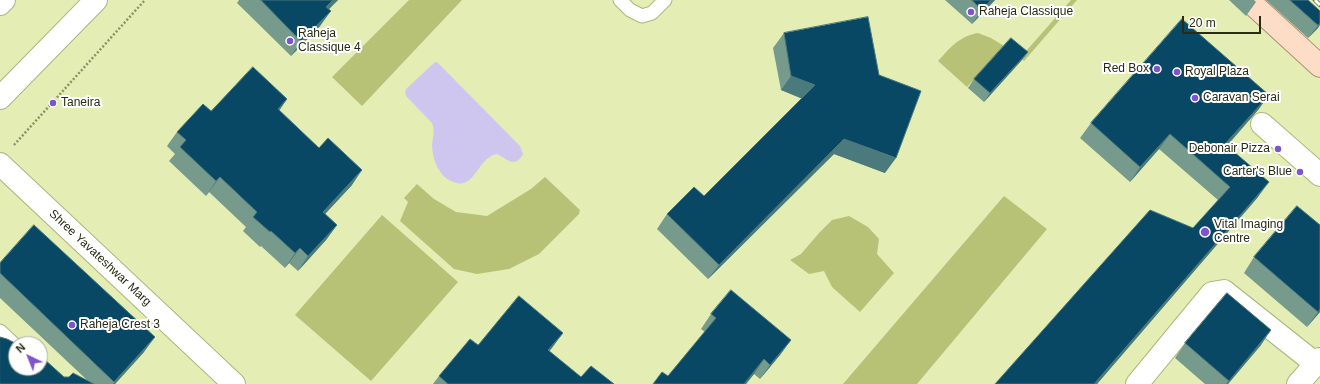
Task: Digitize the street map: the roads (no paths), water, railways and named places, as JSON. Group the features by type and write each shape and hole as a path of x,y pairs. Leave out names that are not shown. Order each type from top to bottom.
{"main road":[{"path":"1248,0 1320,66"}],"street":[{"path":"0,4 4,0"},
{"path":"0,98 96,0"},
{"path":"1262,124 1320,174"},
{"name":"Shree Yavateshwar Marg","path":"5,157 234,384"},
{"path":"1137,384 1212,293 1224,291 1318,362 1298,384"}],"lane":[{"path":"620,0 630,10 642,16 652,13 665,0"},
{"path":"0,331 8,338"}],"railway":[{"path":"1315,0 1320,5"}],"place":[{"name":"Raheja Classique","path":"971,12"},
{"name":"Raheja Classique 4","path":"290,41"},
{"name":"Red Box","path":"1157,69"},
{"name":"Royal Plaza","path":"1177,72"},
{"name":"Caravan Serai","path":"1195,98"},
{"name":"Taneira","path":"53,103"},
{"name":"Debonair Pizza","path":"1278,149"},
{"name":"Carter's Blue","path":"1300,172"},
{"name":"Vital Imaging Centre","path":"1205,232"},
{"name":"Raheja Crest 3","path":"72,325"}]}
